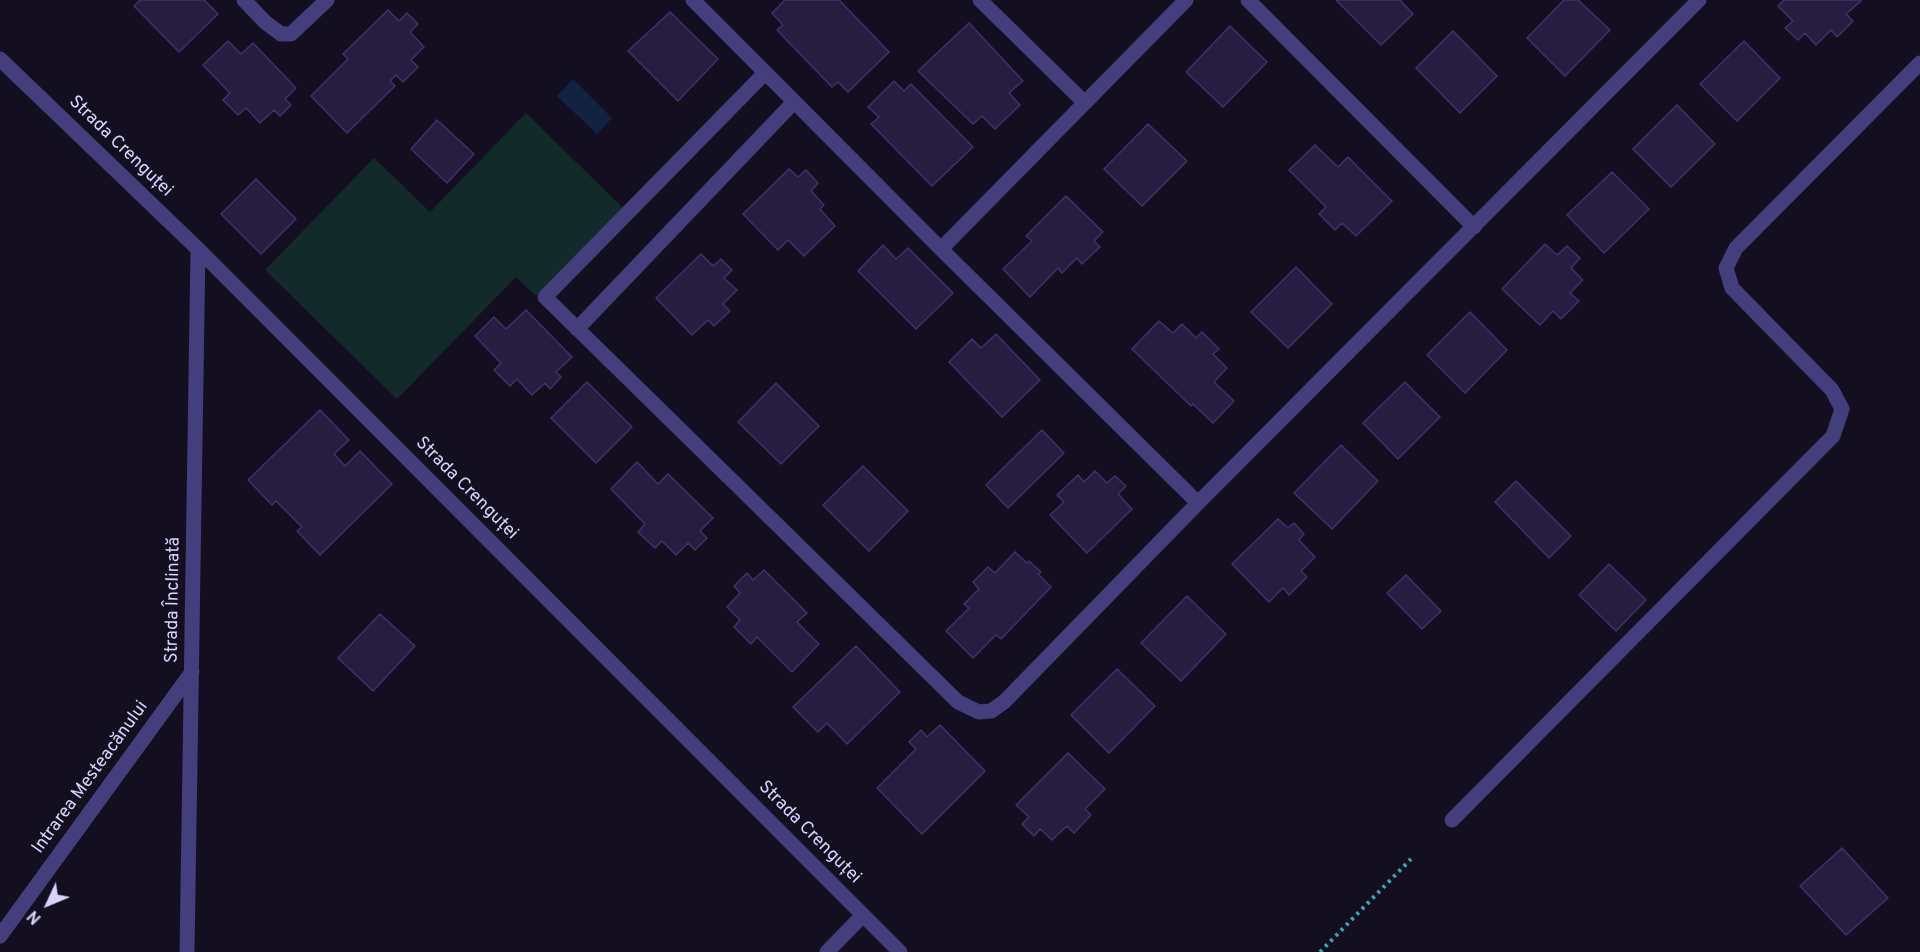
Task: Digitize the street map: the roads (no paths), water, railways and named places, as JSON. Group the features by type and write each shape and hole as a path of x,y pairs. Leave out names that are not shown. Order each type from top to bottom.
{"street":[{"path":"244,0 265,22 281,34 291,34 327,0"},
{"path":"693,0 1198,503"},
{"path":"980,0 1085,103"},
{"path":"941,249 1186,0"},
{"path":"1248,0 1474,227"},
{"path":"765,73 545,297 958,702 979,712 991,711 1004,702 1198,503 1700,0"},
{"name":"Strada Crenguței","path":"0,59 198,249 900,952"},
{"path":"1452,820 1833,436 1842,409 1832,390 1732,288 1726,268 1736,248 1920,63"},
{"path":"578,329 794,102"},
{"name":"Strada Înclinată","path":"188,952 198,249"},
{"name":"Intrarea Mesteacănului","path":"0,936 192,672"},
{"path":"827,952 863,915"}],"water":[{"path":"573,79 612,118 597,134 557,96"}]}
